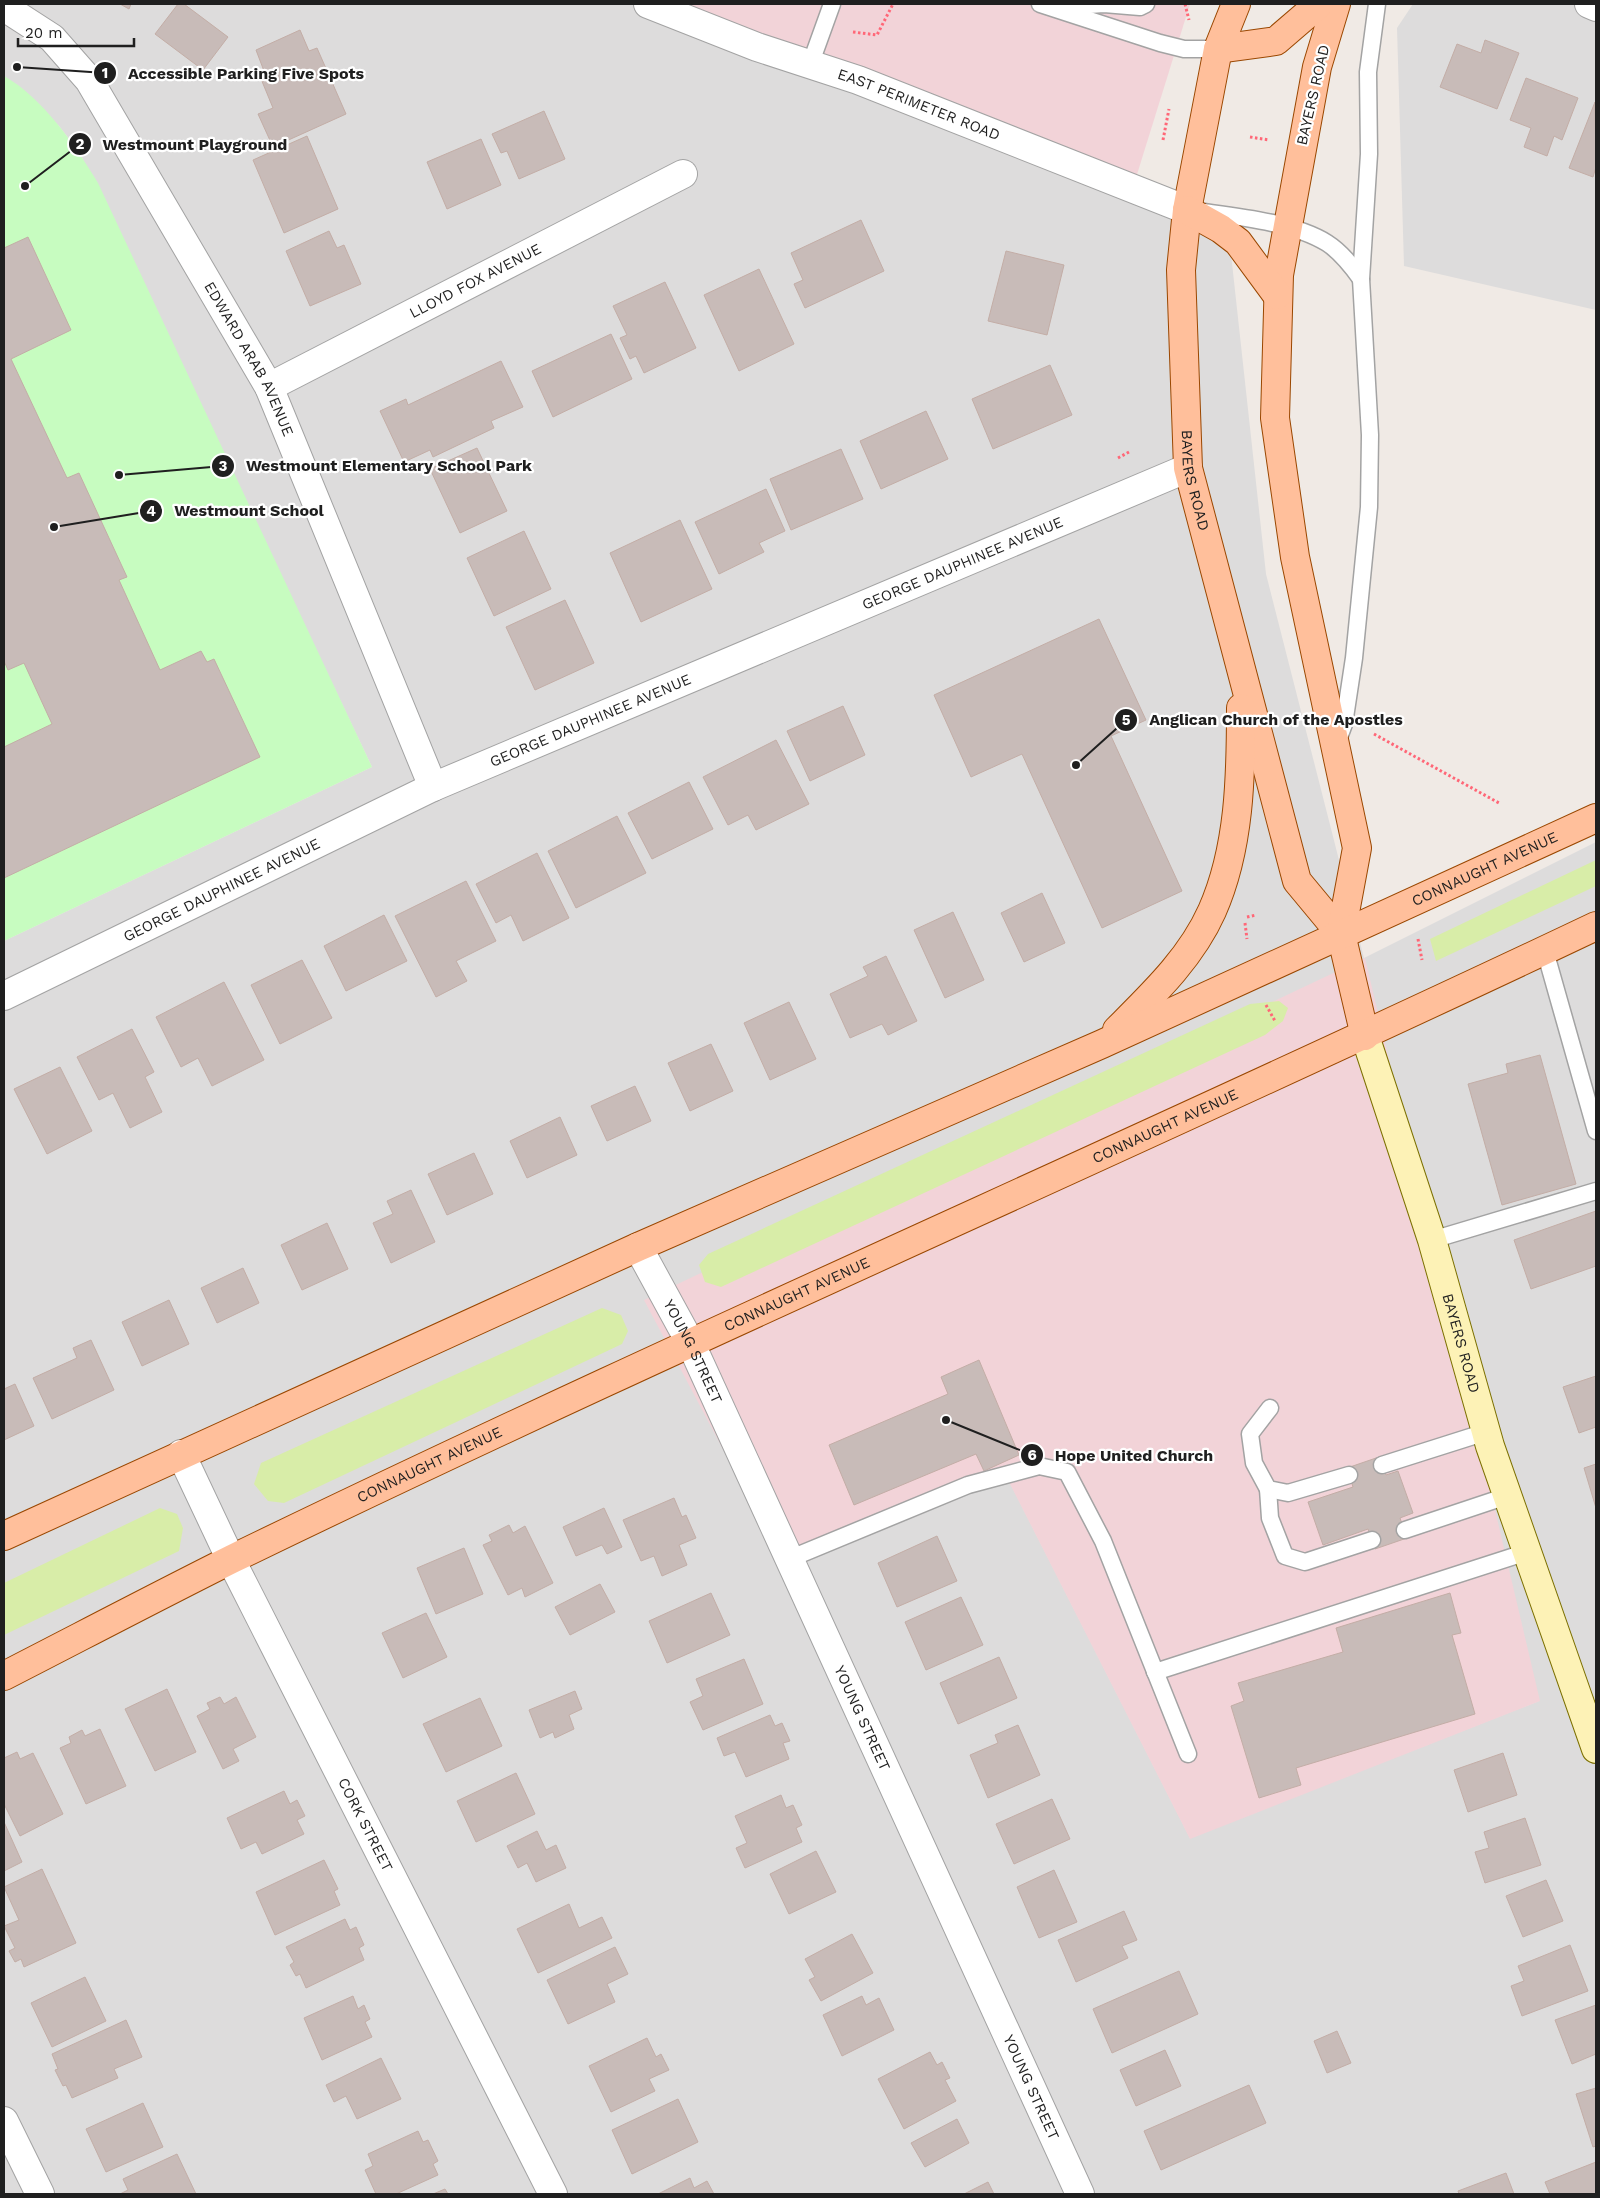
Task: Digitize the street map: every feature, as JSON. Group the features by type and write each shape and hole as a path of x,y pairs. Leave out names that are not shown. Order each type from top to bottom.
{"main road":[{"name":"BAYERS ROAD","path":"1236,4 1218,49 1187,210 1181,279 1188,468 1297,881 1341,934"},
{"path":"1218,49 1276,41 1319,4"},
{"name":"BAYERS ROAD","path":"1336,4 1317,67 1286,228 1277,295 1275,418 1294,557 1357,848 1341,934 1365,1036 1432,1240 1486,1432 1596,1749"},
{"path":"1187,210 1221,229 1238,242 1277,295"},
{"path":"1102,1044 1165,982 1188,950 1212,911 1229,857 1235,826 1241,760 1241,671"},
{"name":"CONNAUGHT AVENUE","path":"4,1536 638,1247 1102,1044 1596,818"},
{"name":"CONNAUGHT AVENUE","path":"4,1676 231,1560 691,1344 1365,1036 1596,926"}],"street":[{"name":"EAST PERIMETER ROAD","path":"648,4 757,47 858,80 1187,210"},
{"path":"1589,4 1596,7"},
{"name":"EDWARD ARAB AVENUE","path":"4,7 52,38 89,80 269,387 434,787"},
{"name":"LLOYD FOX AVENUE","path":"269,387 683,174"},
{"name":"GEORGE DAUPHINEE AVENUE","path":"4,996 434,787 1188,468"},
{"name":"YOUNG STREET","path":"638,1247 691,1344 1080,2194"},
{"name":"CORK STREET","path":"181,1454 231,1560 553,2194"},
{"path":"4,2120 40,2194"}],"lane":[{"path":"810,65 832,4"},
{"path":"1045,6 1104,4 1140,6 1146,4"},
{"path":"1335,750 1344,724 1354,658 1369,507 1370,434 1362,279 1369,154 1368,72 1377,4"},
{"path":"1045,6 1184,49 1218,49"},
{"path":"1187,210 1252,219 1306,233 1326,243 1344,257 1362,279"},
{"path":"1545,950 1596,1132"},
{"path":"1432,1240 1596,1191"},
{"path":"1270,1408 1250,1434 1254,1463 1268,1489 1270,1518 1285,1556 1305,1562 1372,1540"},
{"path":"1382,1465 1486,1432"},
{"path":"789,1559 968,1485 1039,1466 1067,1472 1103,1540 1188,1754"},
{"path":"1268,1489 1288,1493 1349,1476"},
{"path":"1405,1530 1507,1496"},
{"path":"1156,1672 1527,1552"}],"path":[{"path":"847,31 877,35 894,4"},
{"path":"1185,4 1191,27"},
{"path":"1374,734 1499,803"},
{"path":"1418,939 1422,960"}],"shaded area":[{"path":"4,4 648,4 1134,184 1231,254 1266,574 1364,958 1596,842 1596,2194 4,2194 4,941 372,767 80,153 59,126 34,101 4,76","holes":["1005,1473 1539,1701 1190,1838"]},
{"path":"648,4 1190,4 1134,184"},
{"path":"1413,4 1596,4 1596,310 1404,266 1397,28"},
{"path":"1365,958 1540,1701 1190,1839 1005,1474 781,1559 644,1300"}],"green space":[{"path":"4,76 18,85 45,110 79,153 98,183 372,767 4,941"},
{"path":"1596,860 1596,886 1436,961 1430,939"},
{"path":"1279,1001 1288,1008 1283,1021 1265,1035 721,1287 705,1282 699,1265 708,1254 1250,1004"},
{"path":"602,1308 621,1315 628,1331 622,1344 284,1503 268,1501 254,1484 261,1463"},
{"path":"160,1508 177,1514 183,1528 179,1551 4,1635 4,1583"}],"building":[{"path":"120,4 131,4 129,9"},
{"path":"178,4 184,4 228,37 203,70 155,34"},
{"path":"300,30 309,51 317,48 346,114 273,147 258,114 273,108 259,74 264,71 256,50"},
{"path":"1485,40 1519,53 1497,109 1440,87 1457,44 1481,53"},
{"path":"1526,78 1578,98 1562,140 1554,136 1547,156 1524,147 1531,128 1510,120"},
{"path":"1595,102 1596,167 1593,177 1569,168"},
{"path":"544,111 565,159 519,179 507,151 501,153 492,134"},
{"path":"307,136 338,209 284,233 253,160"},
{"path":"481,139 501,185 447,209 427,162"},
{"path":"861,220 884,271 805,308 794,284 803,280 791,253"},
{"path":"329,231 337,248 344,245 361,284 310,306 286,251"},
{"path":"28,237 71,330 11,359 67,478 79,473 127,577 119,580 160,670 201,651 207,662 214,659 260,757 4,878 4,747 52,724 24,663 8,670 4,661 4,248"},
{"path":"1006,251 1064,265 1047,335 988,321"},
{"path":"759,269 794,344 739,371 704,295"},
{"path":"665,282 696,348 644,373 636,356 630,359 620,338 627,335 613,306"},
{"path":"611,334 632,379 553,417 532,371"},
{"path":"501,361 523,407 491,421 494,428 433,457 430,450 404,462 380,411 406,399 408,405"},
{"path":"1050,365 1072,415 993,449 972,399"},
{"path":"926,411 948,459 881,489 860,441"},
{"path":"477,448 507,511 460,533 430,469"},
{"path":"841,449 863,499 791,530 770,479"},
{"path":"766,489 785,531 759,543 764,552 719,574 695,522"},
{"path":"680,520 712,589 641,622 610,553"},
{"path":"524,531 551,589 494,616 467,558"},
{"path":"565,600 594,663 535,690 506,627"},
{"path":"1099,619 1146,720 1111,736 1182,891 1102,928 1022,754 971,777 934,695"},
{"path":"843,706 865,755 810,781 787,731"},
{"path":"776,740 809,804 756,830 748,815 728,825 703,777"},
{"path":"689,782 713,829 652,859 628,813"},
{"path":"617,816 646,873 576,908 548,851"},
{"path":"537,853 569,918 523,941 511,915 496,923 476,884"},
{"path":"466,881 496,941 456,961 467,981 436,997 395,916"},
{"path":"1042,893 1065,943 1024,962 1001,913"},
{"path":"953,912 984,980 945,998 914,930"},
{"path":"384,915 407,961 346,991 324,946"},
{"path":"886,956 917,1021 888,1035 882,1024 850,1038 830,994 868,976 863,967"},
{"path":"302,960 332,1018 280,1044 251,985"},
{"path":"224,982 264,1060 212,1086 198,1058 181,1067 156,1017"},
{"path":"789,1002 816,1059 770,1080 744,1023"},
{"path":"132,1029 154,1072 145,1077 162,1112 130,1128 113,1093 99,1100 77,1057"},
{"path":"711,1044 733,1091 690,1111 668,1063"},
{"path":"1540,1055 1576,1184 1502,1205 1468,1084 1508,1073 1506,1064"},
{"path":"60,1067 92,1131 47,1154 14,1089"},
{"path":"635,1086 651,1121 607,1141 591,1106"},
{"path":"560,1117 577,1155 527,1178 510,1141"},
{"path":"474,1153 493,1194 447,1215 428,1174"},
{"path":"411,1190 435,1242 391,1263 373,1223 393,1214 387,1201"},
{"path":"1596,1211 1596,1266 1531,1289 1514,1240"},
{"path":"327,1223 348,1269 302,1290 281,1245"},
{"path":"243,1268 259,1303 217,1323 201,1288"},
{"path":"169,1300 189,1344 142,1366 122,1322"},
{"path":"91,1340 114,1390 52,1419 33,1378 77,1358 73,1348"},
{"path":"979,1360 1019,1455 984,1471 976,1454 854,1505 829,1445 948,1394 941,1377"},
{"path":"1596,1376 1596,1427 1579,1433 1563,1387"},
{"path":"15,1384 34,1426 4,1440 4,1389"},
{"path":"1379,1457 1386,1475 1398,1471 1413,1513 1400,1518 1407,1538 1375,1549 1368,1529 1323,1545 1308,1502 1353,1487 1347,1468"},
{"path":"1596,1464 1596,1508 1584,1468"},
{"path":"674,1498 682,1517 686,1515 696,1538 679,1545 687,1565 662,1576 654,1556 641,1561 623,1520"},
{"path":"604,1508 622,1547 607,1554 602,1545 576,1556 563,1527"},
{"path":"509,1525 513,1533 525,1526 553,1583 525,1597 522,1588 508,1595 483,1545 492,1541 489,1535"},
{"path":"937,1536 957,1581 897,1607 878,1563"},
{"path":"464,1548 483,1594 436,1614 417,1568"},
{"path":"600,1584 615,1612 570,1635 555,1607"},
{"path":"711,1593 730,1635 667,1663 649,1621"},
{"path":"1450,1593 1461,1633 1452,1635 1475,1714 1296,1768 1301,1785 1259,1798 1231,1706 1244,1701 1238,1683 1343,1652 1336,1628"},
{"path":"961,1597 983,1645 926,1670 905,1622"},
{"path":"426,1613 447,1657 403,1678 382,1633"},
{"path":"999,1657 1017,1698 958,1724 940,1683"},
{"path":"744,1659 763,1704 703,1730 690,1702 703,1696 696,1679"},
{"path":"167,1689 196,1752 155,1771 125,1709"},
{"path":"575,1691 582,1709 569,1715 574,1729 555,1738 553,1732 540,1738 529,1710"},
{"path":"220,1697 224,1704 236,1697 256,1737 233,1749 239,1761 223,1769 197,1716 210,1709 207,1703"},
{"path":"480,1698 502,1746 446,1772 423,1724"},
{"path":"770,1715 775,1726 782,1723 790,1741 783,1743 789,1759 746,1777 735,1752 724,1756 717,1738"},
{"path":"1018,1725 1040,1775 988,1798 970,1755 998,1743 995,1735"},
{"path":"100,1729 126,1786 86,1804 60,1748 71,1743 69,1737 82,1730 85,1736"},
{"path":"17,1752 20,1759 33,1753 63,1814 20,1836 4,1804 4,1758"},
{"path":"1503,1753 1517,1795 1468,1812 1454,1770"},
{"path":"516,1773 535,1814 476,1842 457,1801"},
{"path":"284,1791 290,1804 297,1800 305,1816 297,1820 304,1834 262,1854 256,1842 241,1849 227,1818"},
{"path":"781,1795 786,1808 793,1805 802,1825 796,1828 802,1842 745,1868 736,1848 747,1843 735,1816"},
{"path":"1052,1799 1070,1839 1014,1864 996,1824"},
{"path":"1525,1818 1541,1865 1485,1883 1475,1852 1489,1848 1484,1832"},
{"path":"4,1822 22,1862 4,1871"},
{"path":"537,1831 546,1850 556,1845 566,1868 536,1882 527,1863 518,1868 507,1846"},
{"path":"816,1851 836,1892 789,1914 770,1874"},
{"path":"324,1860 338,1889 334,1891 340,1905 275,1935 256,1892"},
{"path":"42,1869 76,1943 24,1967 21,1959 15,1962 9,1951 15,1948 4,1926 19,1920 4,1887"},
{"path":"1054,1870 1077,1922 1039,1938 1017,1887"},
{"path":"1546,1880 1563,1921 1523,1937 1506,1896"},
{"path":"569,1904 579,1928 602,1917 612,1938 538,1973 517,1929"},
{"path":"1124,1911 1137,1940 1122,1946 1128,1958 1076,1982 1058,1940"},
{"path":"345,1919 350,1930 356,1927 364,1945 359,1948 364,1960 306,1988 300,1974 296,1976 290,1965 294,1962 286,1947"},
{"path":"852,1934 873,1973 821,2001 809,1980 815,1977 805,1959"},
{"path":"1570,1945 1588,1991 1522,2016 1511,1986 1524,1981 1518,1966"},
{"path":"615,1947 628,1974 607,1984 615,2002 568,2024 547,1980"},
{"path":"1179,1971 1198,2014 1112,2053 1093,2009"},
{"path":"85,1977 106,2021 52,2047 31,2003"},
{"path":"353,1996 358,2009 364,2005 370,2019 365,2022 372,2037 322,2060 304,2018"},
{"path":"862,1996 866,2005 879,1998 894,2030 842,2056 823,2015"},
{"path":"1596,2005 1596,2054 1572,2064 1555,2020"},
{"path":"126,2020 142,2057 114,2069 118,2078 72,2098 66,2085 63,2086 55,2070 58,2069 52,2054"},
{"path":"1337,2031 1351,2063 1327,2073 1314,2041"},
{"path":"647,2038 656,2057 661,2054 669,2070 649,2079 655,2091 611,2112 589,2066"},
{"path":"1165,2050 1181,2086 1136,2106 1120,2070"},
{"path":"930,2052 937,2065 942,2062 950,2078 945,2080 956,2101 904,2129 878,2079"},
{"path":"381,2058 401,2099 357,2119 346,2096 334,2102 326,2085"},
{"path":"1249,2085 1266,2123 1161,2170 1144,2131"},
{"path":"1596,2088 1596,2146 1593,2147 1576,2094"},
{"path":"678,2099 698,2142 632,2174 612,2130"},
{"path":"143,2103 163,2147 106,2172 86,2129"},
{"path":"957,2119 969,2143 925,2167 911,2143"},
{"path":"418,2131 423,2142 428,2140 438,2161 433,2164 438,2175 396,2194 376,2194 365,2170 373,2166 368,2154"},
{"path":"177,2154 196,2194 120,2194 128,2190 123,2179"},
{"path":"1596,2162 1596,2194 1550,2194 1545,2182"},
{"path":"1506,2173 1514,2194 1459,2194 1458,2191"},
{"path":"690,2178 694,2188 707,2181 714,2194 658,2194"},
{"path":"988,2182 994,2194 964,2194"},
{"path":"445,2189 448,2194 433,2194"}],"place":[{"name":"Accessible Parking Five Spots","path":"17,67"},
{"name":"Westmount Playground","path":"25,186"},
{"name":"Westmount Elementary School Park","path":"119,475"},
{"name":"Westmount School","path":"54,527"},
{"name":"Anglican Church of the Apostles","path":"1076,765"},
{"name":"Hope United Church","path":"946,1420"}]}
